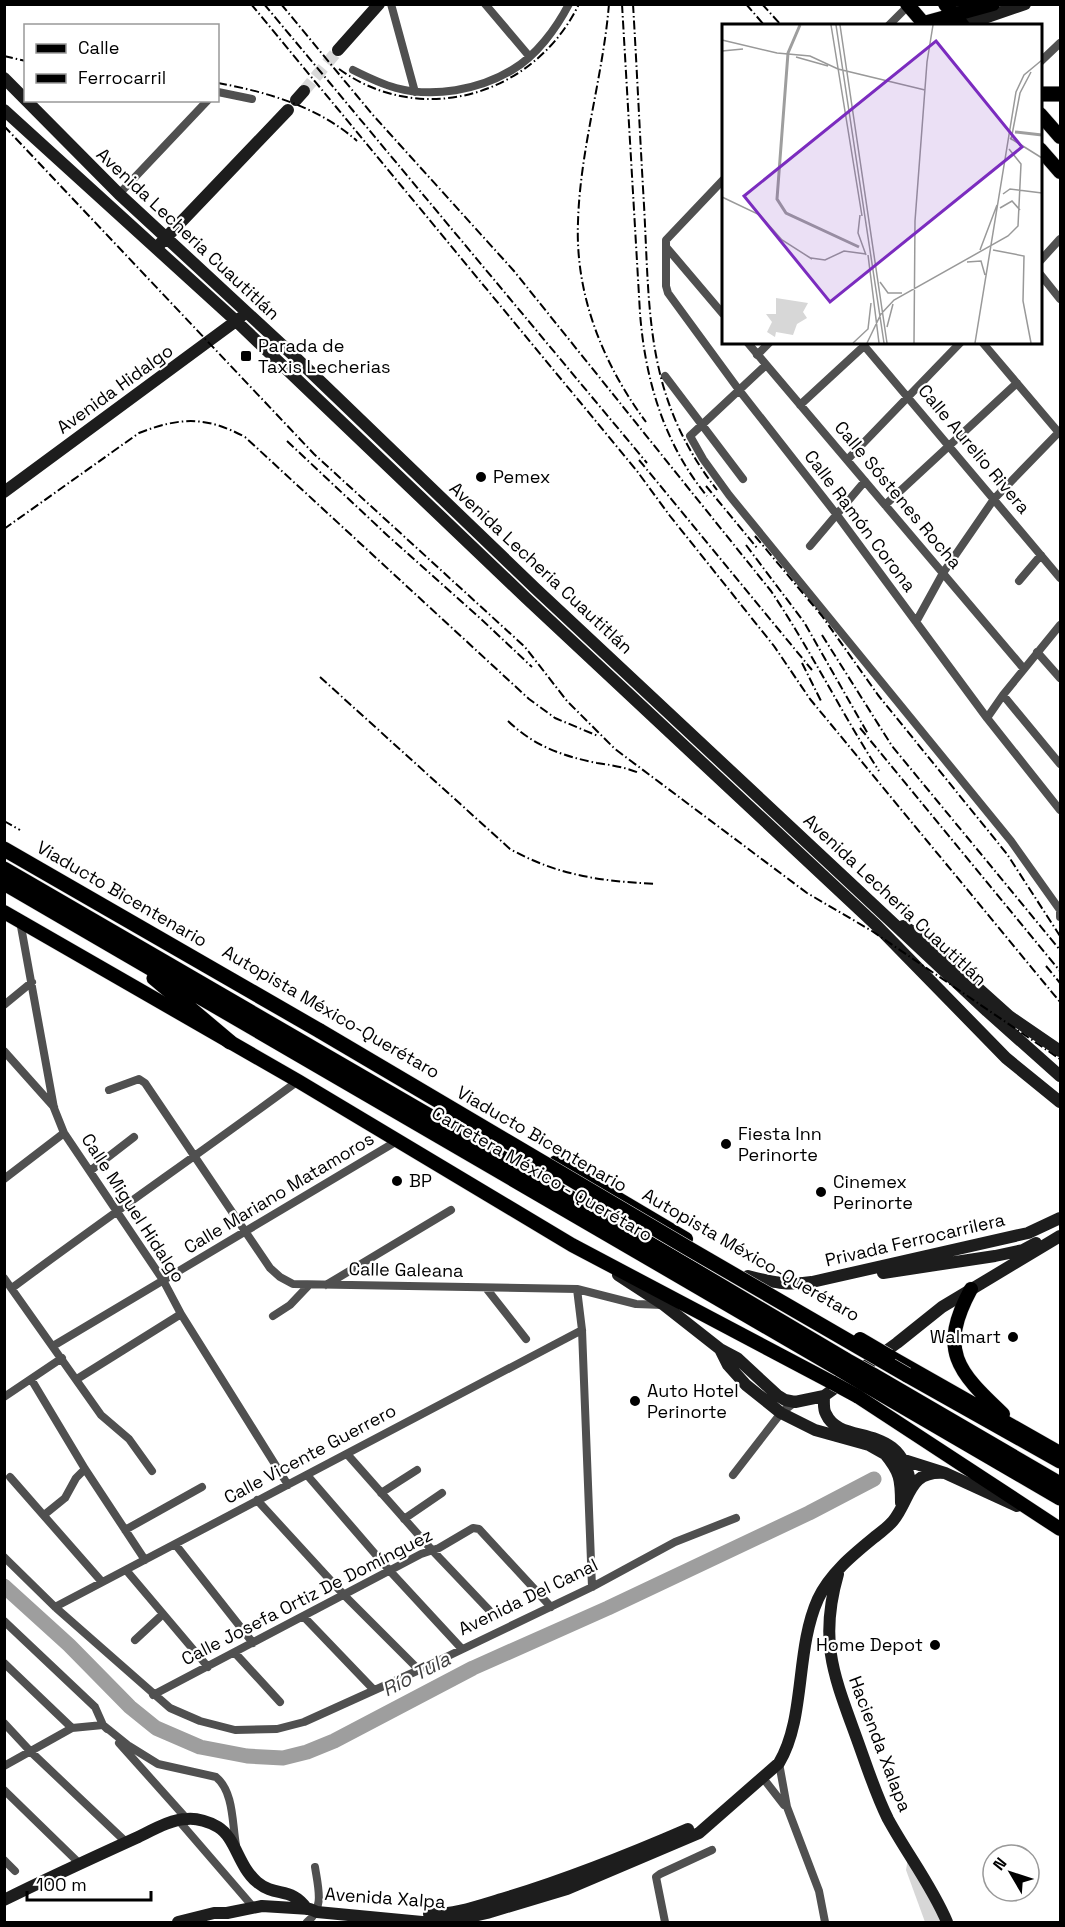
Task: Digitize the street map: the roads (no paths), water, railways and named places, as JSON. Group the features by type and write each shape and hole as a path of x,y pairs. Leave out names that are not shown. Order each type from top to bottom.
{"highway":[{"path":"1041,94 1060,94"},
{"name":"Viaducto Bicentenario","path":"4,849 358,1051 686,1247 1060,1461"},
{"name":"Carretera México - Querétaro","path":"4,869 669,1255 840,1371"},
{"name":"Carretera México - Querétaro","path":"4,883 1060,1498"},
{"path":"122,951 230,1042"},
{"path":"204,985 358,1051"},
{"path":"521,1143 669,1255"},
{"name":"Carretera México - Querétaro","path":"865,1385 1060,1484"}],"main road":[{"path":"338,50 379,4"},
{"path":"957,16 993,4"},
{"path":"908,5 925,24 1024,4"},
{"name":"Avenida Lecheria Cuautitlán","path":"4,78 24,99"},
{"name":"Avenida Lecheria Cuautitlán","path":"27,102 526,598 892,941 1006,1058 1060,1102"},
{"name":"Avenida Lecheria Cuautitlán","path":"4,110 156,249 294,356 535,588 1060,1076"},
{"path":"156,249 288,111"},
{"path":"1041,115 1060,137"},
{"path":"1041,150 1060,172"},
{"path":"73,173 84,161"},
{"name":"Avenida Hidalgo","path":"4,492 241,317"},
{"path":"526,598 535,588"},
{"name":"Autopista México-Querétaro","path":"4,841 358,1051 598,1186 748,1276 1020,1429"},
{"path":"4,912 298,1081 572,1245 664,1305 720,1349 736,1358 785,1400 795,1402 824,1396 942,1307 1060,1236"},
{"path":"887,916 920,936 1009,1016 1060,1051"},
{"path":"848,1273 884,1273 1023,1250 1058,1223"},
{"name":"Privada Ferrocarrilera","path":"748,1276 795,1285 1028,1233 1058,1223"},
{"path":"572,1245 678,1301 840,1371"},
{"path":"995,1256 993,1263 971,1289 958,1312 954,1332 956,1354 965,1376 1020,1429 1060,1452"},
{"path":"720,1349 728,1365 746,1385 781,1413 814,1430 869,1446 885,1454 945,1473 1041,1517"},
{"path":"865,1385 1060,1529"},
{"path":"824,1396 826,1414 831,1422 841,1428 881,1441 903,1459 911,1488"},
{"path":"885,1454 896,1467 900,1477 901,1507"},
{"path":"911,1488 921,1477 928,1474 945,1473"},
{"name":"Avenida Xalpa","path":"178,1923 214,1913 262,1906 437,1914 565,1884 699,1833 779,1763 792,1733 803,1653 811,1621 825,1586 840,1567 888,1527 895,1519 911,1488"},
{"name":"Hacienda Xalapa","path":"840,1567 831,1596 828,1630 830,1659 837,1684 888,1818 939,1904 947,1923"},
{"path":"4,1900 79,1863 183,1820 206,1822 218,1827 233,1844 237,1857 255,1881 263,1887 295,1895 313,1909"},
{"path":"212,1923 227,1912"}],"street":[{"path":"392,4 415,92"},
{"path":"485,4 529,56"},
{"path":"353,70 377,82 415,92 454,91 479,84 512,70 529,56 546,39 569,4"},
{"path":"890,24 908,5"},
{"path":"1041,61 1060,44"},
{"path":"219,92 252,99"},
{"path":"119,194 206,102"},
{"path":"722,183 668,235 666,244 722,313"},
{"path":"1041,260 1060,239"},
{"name":"Calle Ramón Corona","path":"666,244 668,293 739,390 837,515 987,718 1060,810"},
{"path":"1041,275 1060,299"},
{"name":"Calle Sóstenes Rocha","path":"749,344 1024,669"},
{"path":"758,354 768,344"},
{"path":"800,405 863,344"},
{"name":"Calle Aurelio Rivera","path":"863,344 1060,578"},
{"path":"847,460 959,344"},
{"path":"916,622 943,573 994,499 1060,432 984,344"},
{"path":"766,365 690,436 703,459 729,495 1011,841 1060,910 1060,917"},
{"path":"665,376 743,479"},
{"path":"885,505 1017,383"},
{"path":"810,546 865,481"},
{"path":"1019,581 1041,555"},
{"path":"987,718 1060,625"},
{"path":"1037,652 1060,678"},
{"path":"1003,695 1060,764"},
{"name":"Calle Miguel Hidalgo","path":"20,921 54,1108 63,1133 163,1281 181,1314 288,1485"},
{"path":"4,1005 32,982"},
{"path":"4,1051 54,1108"},
{"name":"Calle Galeana","path":"109,1089 133,1080 139,1079 145,1083 270,1268 293,1284 577,1289 636,1304 664,1305 678,1301"},
{"path":"12,1288 116,1210 196,1157 298,1081"},
{"path":"4,1179 63,1133"},
{"path":"90,1171 134,1137"},
{"name":"Calle Mariano Matamoros","path":"53,1346 397,1141"},
{"path":"325,1286 451,1209"},
{"path":"4,1278 101,1415 129,1439 152,1471"},
{"path":"273,1316 290,1305 309,1285"},
{"path":"486,1288 526,1339"},
{"path":"577,1289 582,1330 592,1587"},
{"path":"77,1378 181,1314"},
{"name":"Calle Vicente Guerrero","path":"55,1607 582,1330"},
{"path":"4,1397 62,1358"},
{"path":"31,1379 85,1469 145,1560"},
{"path":"733,1475 781,1413 795,1402"},
{"path":"347,1454 489,1611"},
{"path":"44,1515 65,1498 76,1478 85,1469"},
{"path":"381,1493 417,1470"},
{"path":"307,1475 388,1570 462,1649"},
{"path":"10,1477 102,1582"},
{"path":"125,1530 202,1486"},
{"path":"404,1519 442,1493"},
{"path":"257,1500 344,1595 419,1670"},
{"name":"Avenida Del Canal","path":"4,1557 55,1607 170,1708 235,1730 277,1729 304,1722 419,1670 592,1587 675,1542 736,1518"},
{"name":"Calle Josefa Ortiz De Domínguez","path":"153,1695 304,1617 388,1570 431,1549 439,1548 476,1528 551,1607"},
{"path":"175,1544 252,1644"},
{"path":"126,1570 208,1667"},
{"path":"135,1640 164,1614"},
{"path":"304,1617 374,1690"},
{"path":"4,1621 95,1707 104,1725 254,1908"},
{"path":"235,1653 280,1702"},
{"path":"4,1664 72,1728"},
{"path":"4,1723 31,1752 126,1842"},
{"path":"4,1766 72,1728 104,1725 129,1746 158,1764 207,1774 223,1782 227,1791 237,1857"},
{"path":"779,1763 787,1808 819,1891 825,1923"},
{"path":"763,1778 787,1808"},
{"path":"4,1790 79,1863"},
{"path":"665,1923 656,1877 712,1850"},
{"path":"4,1860 15,1871"},
{"path":"307,1923 319,1894 315,1868"}],"waterway":[{"name":"Río Tula","path":"4,1586 69,1645 130,1707 156,1728 200,1747 247,1756 283,1758 307,1752 334,1741 473,1668 608,1608 809,1513 874,1479"}],"tunnel":[{"path":"304,91 338,50"}],"railway":[{"path":"251,4 637,471 774,646 810,699 1060,1002"},
{"path":"264,4 647,463"},
{"path":"281,4 372,114 514,271 771,591 879,771"},
{"path":"339,69 371,87 405,97 440,99 474,93 506,80 535,61 559,35 579,4"},
{"path":"609,4 583,167 578,249 581,276 595,328 617,377 646,422"},
{"path":"622,4 640,313 647,362 659,410 668,433 679,455 707,496"},
{"path":"633,4 648,283 656,354 664,388 676,422 693,456 717,490"},
{"path":"746,4 763,24"},
{"path":"762,4 780,24"},
{"path":"4,56 24,61"},
{"path":"219,83 273,96 309,110 342,129 357,141"},
{"path":"4,126 314,454 525,647 567,701 615,749 807,893 872,931 1060,1059"},
{"path":"4,529 139,433 180,422 193,421 218,425 245,437 529,699 555,718 598,736"},
{"path":"287,441 532,667"},
{"path":"639,460 812,670"},
{"path":"706,486 757,548"},
{"path":"755,536 822,616 878,695 1007,854 1060,936"},
{"path":"746,545 804,622 868,734"},
{"path":"822,635 892,746 1060,950"},
{"path":"802,663 822,703"},
{"path":"320,677 510,849 546,865 581,876 656,884"},
{"path":"508,721 528,737 549,749 639,773"},
{"path":"860,728 1060,971"},
{"path":"4,821 20,830"},
{"path":"1046,966 1060,983"}],"place":[{"name":"Parada de Taxis Lecherias","path":"246,356"},
{"name":"Pemex","path":"481,477"},
{"name":"Fiesta Inn Perinorte","path":"726,1144"},
{"name":"BP","path":"397,1181"},
{"name":"Cinemex Perinorte","path":"821,1192"},
{"name":"Walmart","path":"1013,1337"},
{"name":"Auto Hotel Perinorte","path":"635,1401"},
{"name":"Home Depot","path":"935,1645"}]}
